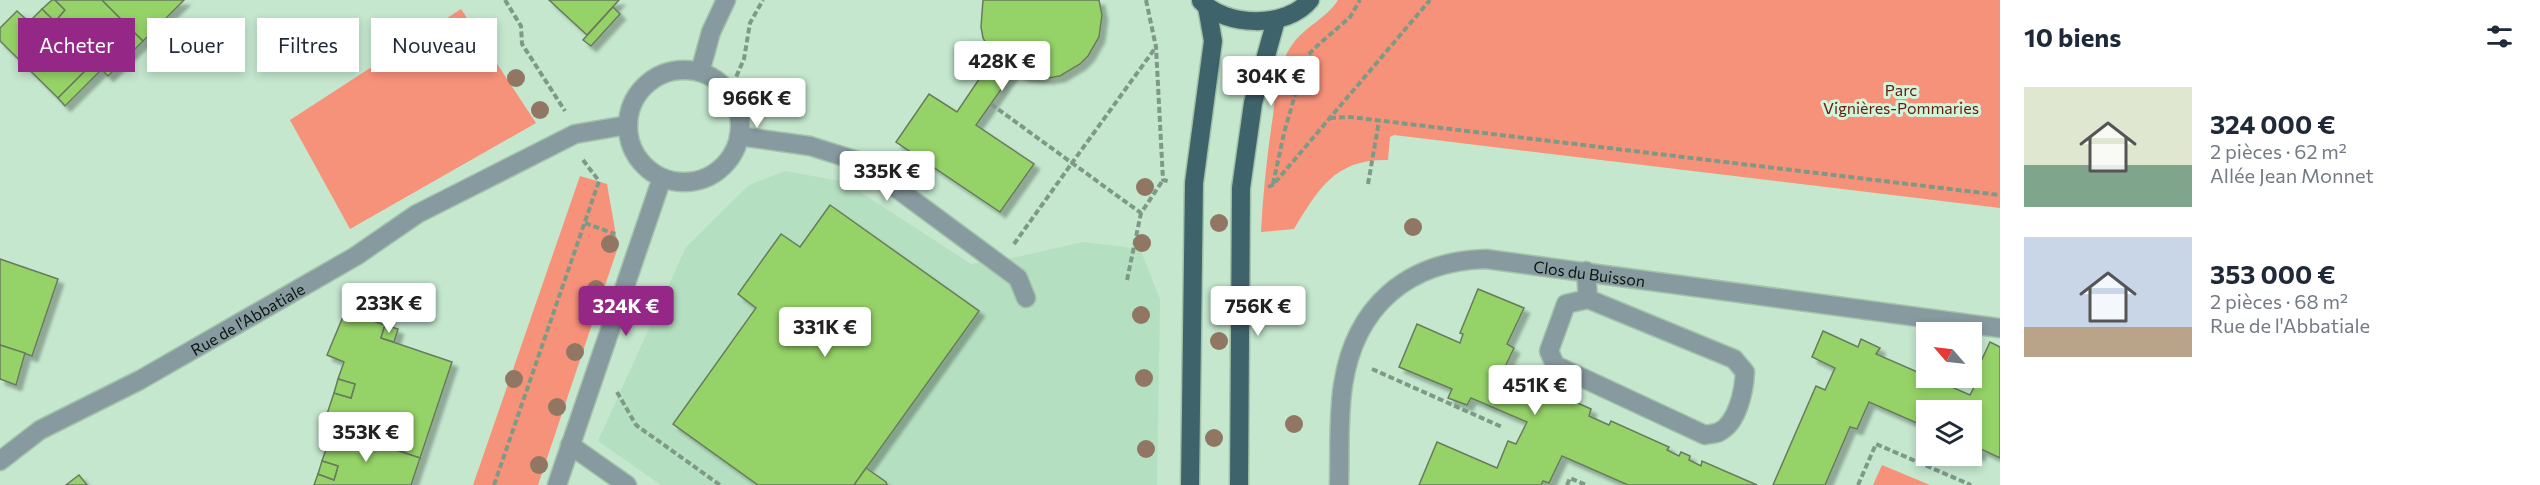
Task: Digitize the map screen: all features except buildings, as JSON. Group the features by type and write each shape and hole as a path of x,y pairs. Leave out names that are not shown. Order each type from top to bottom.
{"main road":[{"path":"1204,4 1237,21 1276,20 1306,6 1310,0"},
{"path":"1190,485 1194,183 1213,42 1204,4"},
{"path":"1239,485 1241,188 1253,103 1276,20"}],"street":[{"path":"700,72 711,32 726,0"},
{"path":"686,70 700,72 716,81 729,93 736,106 740,122 739,136 729,159 711,176 695,181 678,182 662,178 648,169 637,156 630,141 628,124 631,110 637,97 657,77 686,70"},
{"name":"Rue de l'Abbatiale","path":"0,461 40,430 140,380 356,256 417,214 575,134 628,124"},
{"path":"739,136 810,146 861,162 1018,278 1026,298"},
{"path":"557,485 662,178"},
{"name":"Clos du Buisson","path":"1339,485 1343,384 1349,359 1360,332 1371,312 1386,295 1423,270 1443,263 1486,259 2000,328"},
{"path":"1586,271 1588,299"},
{"path":"1588,299 1734,359 1745,372 1744,388 1730,424 1719,432 1705,435 1555,365 1549,351 1566,304 1588,299"},
{"path":"570,445 627,485"}],"path":[{"path":"494,485 599,181 582,159 572,122 522,44 521,26 505,0"},
{"path":"729,93 744,59 750,23 763,0"},
{"path":"1360,0 1350,18 1308,55 1302,67 1273,185 1430,0"},
{"path":"999,264 1156,47"},
{"path":"991,105 1141,213"},
{"path":"1330,118 1379,121 2000,195"},
{"path":"1368,183 1379,121"},
{"path":"1127,280 1141,213 1163,180"},
{"path":"585,223 639,242"},
{"path":"1349,359 1502,427"},
{"path":"599,360 636,425 720,485"},
{"path":"1858,485 1876,444 1971,485"},
{"path":"1567,485 1570,478 1586,485"}],"shaded area":[{"path":"785,171 845,182 971,264 1017,257 1083,242 1140,249 1160,299 1157,485 661,485 598,441 686,247 749,185"}],"green space":[{"name":"Parc Vignières-Pommaries","path":"1338,0 2000,0 2000,208 1394,135 1390,137 1388,160 1354,165 1331,179 1312,201 1294,229 1261,232 1267,160 1280,70 1292,45"},
{"path":"461,9 467,18 447,18"},
{"path":"497,64 536,123 350,229 290,120 371,67 371,72 497,72"},
{"path":"580,176 607,184 618,247 538,485 473,485"},
{"path":"1882,465 1930,485 1873,485"}]}
